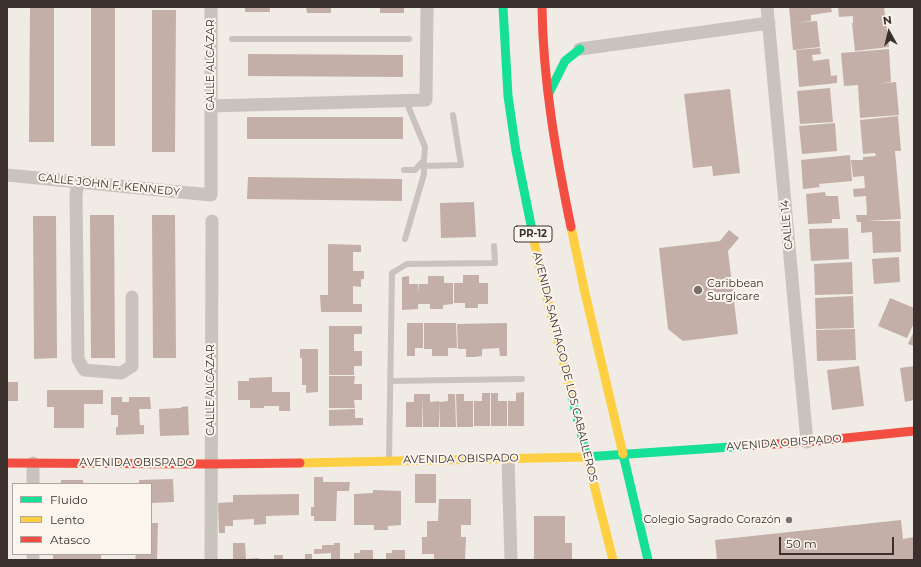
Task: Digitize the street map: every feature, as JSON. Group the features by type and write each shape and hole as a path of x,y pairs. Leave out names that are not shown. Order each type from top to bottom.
{"main road":[{"name":"AVENIDA SANTIAGO DE LOS CABALLEROS","path":"503,7 508,96 516,152 539,266 613,560"},
{"path":"542,7 547,38 549,93 559,162 578,264 648,560"},
{"path":"565,46 580,49"},
{"path":"549,93 565,61 580,49"},
{"name":"AVENIDA OBISPADO","path":"7,463 211,464 587,457 807,442 914,431"}],"street":[{"name":"CALLE ALCÁZAR","path":"211,7 211,195"},
{"path":"211,106 426,100 427,7"},
{"name":"CALLE 14","path":"767,7 807,442"},
{"path":"580,49 769,23"},
{"name":"CALLE JOHN F. KENNEDY","path":"7,175 211,195"},
{"path":"78,182 76,195 78,359 84,370 122,373 132,366 132,298"},
{"name":"CALLE ALCÁZAR","path":"211,560 212,220"},
{"path":"508,459 511,560"},
{"path":"33,463 33,483"}],"lane":[{"path":"232,39 409,39"},
{"path":"404,239 424,174 425,147 406,101"},
{"path":"404,170 415,170 424,163 461,165 453,115"},
{"path":"389,460 392,273 407,264 495,263 494,246"},
{"path":"390,381 522,379"}],"building":[{"path":"30,7 54,7 54,142 29,142"},
{"path":"91,7 115,7 115,146 91,146"},
{"path":"245,7 270,7 270,12 245,12"},
{"path":"306,7 331,7 331,13 307,13"},
{"path":"380,7 404,7 404,13 380,13"},
{"path":"789,7 831,7 832,12 811,15 811,21 793,23 817,21 820,47 793,50"},
{"path":"838,7 884,7 889,47 855,51 852,23 853,16 839,17"},
{"path":"152,10 176,10 175,152 152,152"},
{"path":"820,48 821,54 812,55 813,61 829,59 831,76 837,75 837,83 799,87 796,50"},
{"path":"889,49 891,82 875,84 896,82 899,115 860,118 858,85 844,86 841,53"},
{"path":"248,54 403,55 403,77 248,76"},
{"path":"830,88 833,122 800,124 797,91"},
{"path":"730,89 740,173 713,176 712,166 693,168 684,94"},
{"path":"898,116 901,151 895,151 901,219 867,221 900,221 901,252 873,253 872,232 861,233 861,222 857,222 856,215 867,215 866,196 854,197 853,189 865,188 864,176 853,177 851,160 863,160 863,157 876,156 875,153 863,154 860,120"},
{"path":"247,117 403,117 403,139 247,139"},
{"path":"835,123 837,151 802,154 799,126"},
{"path":"850,155 852,181 819,184 820,187 803,189 801,160"},
{"path":"248,177 402,179 402,201 247,199"},
{"path":"825,192 826,196 838,196 840,219 832,219 832,223 808,224 806,194"},
{"path":"474,202 476,237 441,238 440,203"},
{"path":"90,215 114,215 115,358 91,358"},
{"path":"152,215 175,215 176,358 153,358"},
{"path":"33,216 56,216 57,358 34,359"},
{"path":"848,228 849,259 811,261 809,229"},
{"name":"Caribbean Surgicare","path":"729,230 739,238 728,251 738,334 683,341 668,329 659,248 720,241"},
{"path":"328,244 361,245 361,252 353,252 353,271 364,271 364,279 361,279 361,287 353,286 353,304 362,304 362,312 321,312 320,295 328,295"},
{"path":"899,257 900,282 874,284 872,259"},
{"path":"852,262 853,294 815,295 814,264"},
{"path":"463,275 479,275 479,283 488,283 488,304 478,304 478,308 465,308 465,303 454,303 454,283 463,283"},
{"path":"409,276 409,284 418,284 419,292 419,284 428,284 428,276 444,276 444,283 453,283 453,304 443,305 443,309 430,309 430,304 418,304 418,309 402,310 402,277"},
{"path":"853,296 854,328 816,329 815,298"},
{"path":"890,298 914,308 914,323 907,338 878,326"},
{"path":"407,323 423,323 423,348 415,348 415,356 407,356"},
{"path":"424,323 456,323 457,348 448,348 448,356 432,356 432,349 424,349"},
{"path":"507,323 507,356 500,356 499,348 482,349 482,356 466,357 466,349 458,349 457,324"},
{"path":"329,326 362,326 362,334 354,334 354,351 362,351 362,366 354,366 354,375 329,375"},
{"path":"855,329 856,360 817,361 816,330"},
{"path":"914,331 914,346 908,344"},
{"path":"300,349 318,349 318,392 306,393 306,385 302,385 302,358 300,358"},
{"path":"859,366 864,406 832,410 827,370"},
{"path":"914,366 914,400 905,402 900,368"},
{"path":"329,376 355,376 354,384 362,384 362,400 354,400 355,408 329,408"},
{"path":"272,377 272,392 290,392 290,411 279,411 279,406 250,408 250,400 238,400 238,381 249,381 249,378"},
{"path":"7,382 18,382 18,401 7,401"},
{"path":"47,390 103,390 103,404 84,404 84,428 54,428 54,407 47,407"},
{"path":"524,392 524,426 508,426 508,401 516,401 516,393"},
{"path":"482,393 490,393 490,426 474,426 474,401 482,401"},
{"path":"491,393 498,393 498,401 507,401 507,426 491,426"},
{"path":"414,394 422,394 422,427 406,427 406,402 414,402"},
{"path":"422,394 430,394 430,402 439,401 439,427 423,427"},
{"path":"448,394 455,394 456,427 440,427 439,402 448,401"},
{"path":"456,394 464,394 464,401 473,401 473,427 457,427"},
{"path":"111,397 122,397 122,402 129,402 129,397 150,397 151,409 139,409 140,425 144,425 144,434 116,435 118,415 111,415"},
{"path":"188,406 189,435 160,436 159,409 181,408"},
{"path":"355,409 355,418 363,418 363,425 329,426 329,410"},
{"path":"415,474 436,474 436,503 415,503"},
{"path":"314,477 323,477 323,482 350,482 349,491 337,491 336,521 314,521 314,516 311,516 311,507 314,507"},
{"path":"173,479 174,502 152,503 152,483 139,483 139,480"},
{"path":"61,480 83,480 83,483 61,483"},
{"path":"373,490 401,491 401,525 388,526 388,530 374,530 374,525 354,525 354,494 373,493"},
{"path":"299,494 299,515 266,516 266,524 254,525 254,519 233,520 233,526 225,526 225,533 219,533 218,503 233,502 233,495"},
{"path":"439,499 471,499 471,525 461,525 461,537 466,537 465,560 434,560 434,554 422,554 422,537 427,537 427,521 438,521"},
{"path":"534,516 565,516 565,543 572,543 572,559 574,560 534,560"},
{"path":"901,520 903,539 914,537 914,560 717,560 715,540"},
{"path":"152,523 158,523 157,560 135,560 136,555 152,555"},
{"path":"233,543 245,543 246,559 259,558 259,560 233,560"},
{"path":"334,543 340,543 340,560 331,560 331,553 314,554 314,549 322,549 322,545 334,545"},
{"path":"360,550 373,550 373,560 354,560 354,553 360,553"},
{"path":"392,550 405,550 405,560 386,560 386,553 392,553"},
{"path":"305,554 312,554 312,560 305,560"},
{"path":"53,555 101,555 101,560 53,560"},
{"path":"274,555 283,555 283,560 274,560"}],"traffic: fast":[{"path":"503,7 508,96 516,151 532,230"},
{"path":"549,93 565,61 580,49"},
{"path":"571,393 587,457"},
{"path":"585,457 745,446"},
{"path":"623,454 648,560"}],"traffic: slow":[{"path":"571,227 623,454"},
{"path":"532,230 539,266 571,393"},
{"path":"300,463 585,457"},
{"path":"587,457 613,560"}],"traffic: jam":[{"path":"542,7 545,62 551,118 571,227"},
{"path":"745,446 807,442 914,431"},
{"path":"7,463 300,463"}],"place":[{"name":"Caribbean Surgicare","path":"698,290"},
{"name":"Colegio Sagrado Corazón","path":"789,520"}]}
